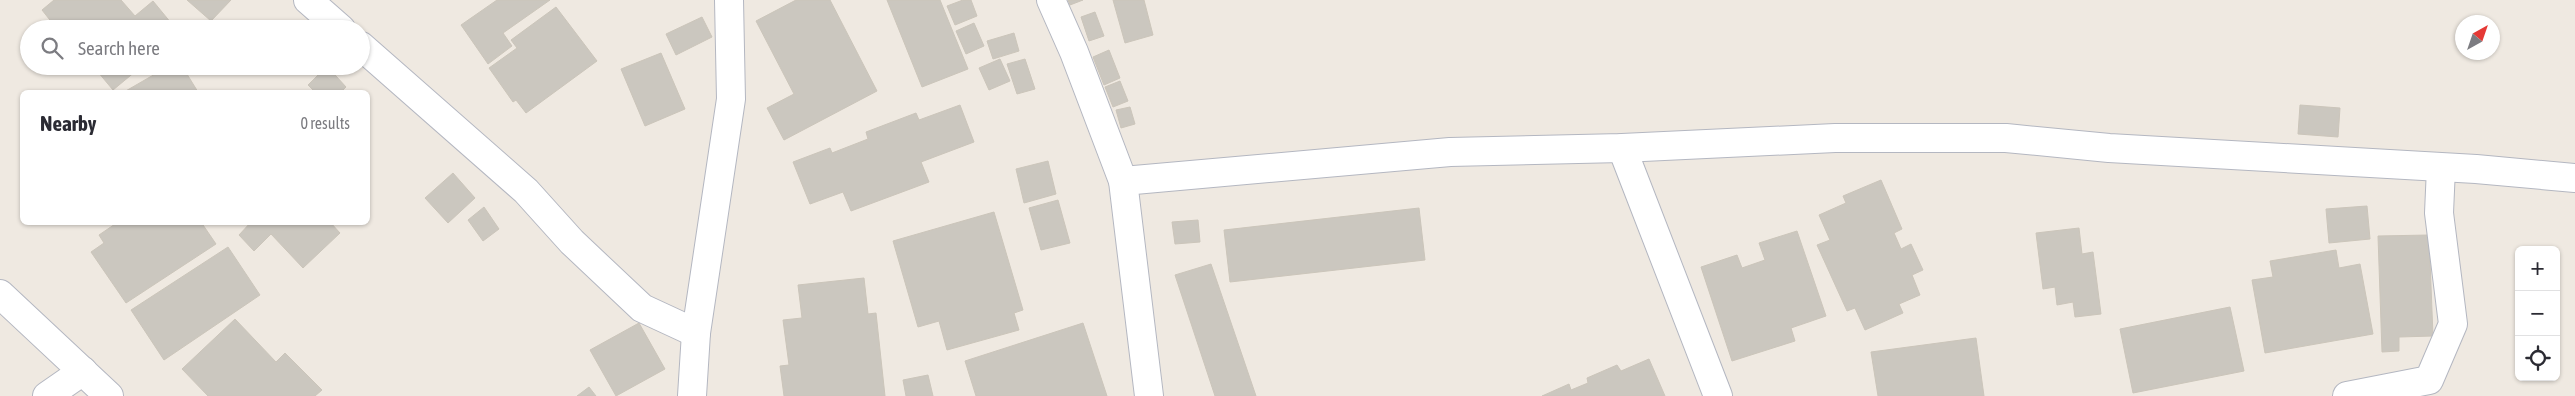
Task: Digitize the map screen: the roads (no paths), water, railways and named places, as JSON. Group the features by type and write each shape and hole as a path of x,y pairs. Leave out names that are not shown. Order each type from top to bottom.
{"street":[{"path":"308,0 331,20"},
{"path":"692,396 696,333 732,99 729,0"},
{"path":"1051,0 1123,181 1149,396"},
{"path":"370,54 526,191 572,242 642,308 696,333"},
{"path":"1123,181 1450,152 1622,148 1835,138 2006,138 2129,149 2575,178"},
{"path":"1622,148 1718,396"},
{"path":"2346,396 2429,380 2453,324 2439,213 2441,168"},
{"path":"0,294 109,396"},
{"path":"48,396 83,371"}]}
